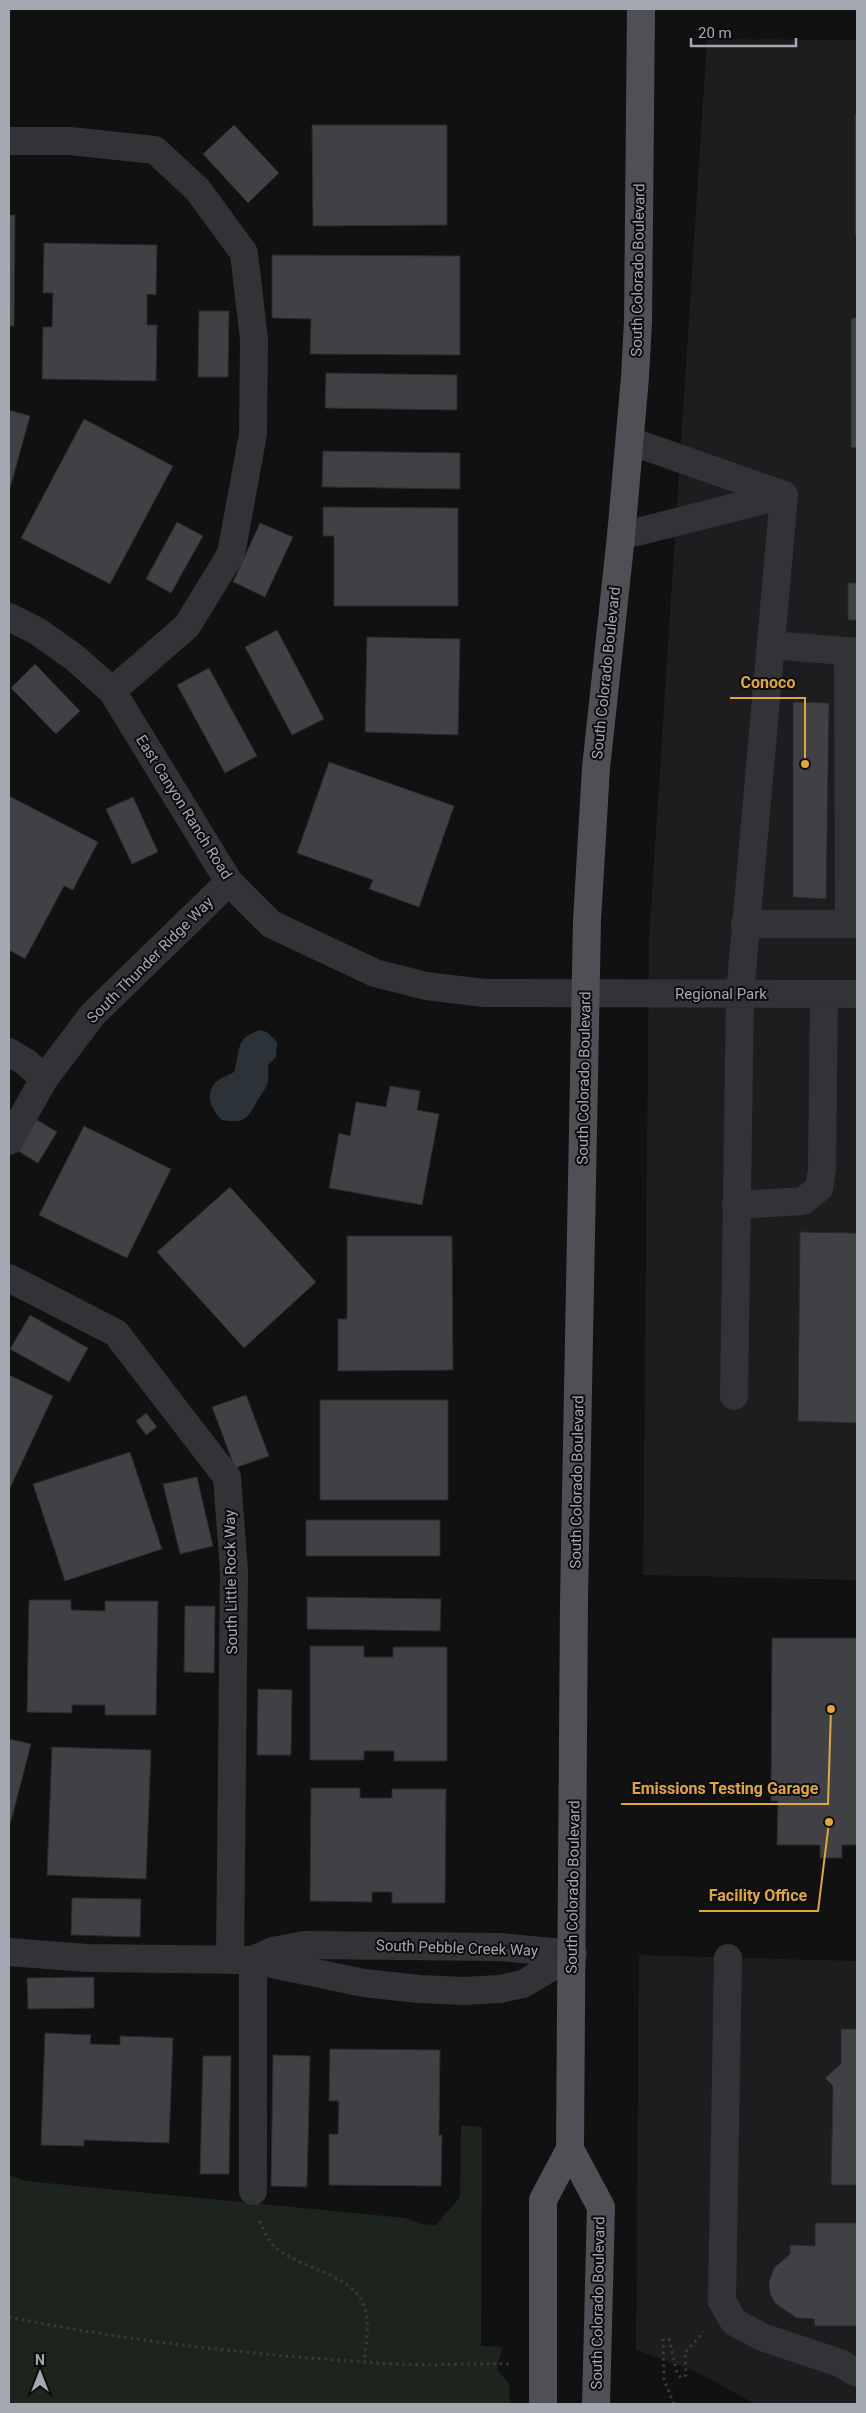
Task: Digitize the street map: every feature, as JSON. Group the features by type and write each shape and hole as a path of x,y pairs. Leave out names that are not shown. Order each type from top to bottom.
{"main road":[{"name":"South Colorado Boulevard","path":"543,2404 543,2200 570,2149 575,1590 588,881 596,768 630,441 638,322 641,9"},
{"name":"South Colorado Boulevard","path":"570,2149 601,2207 596,2404"}],"lane":[{"path":"9,141 70,141 154,150 198,190 244,253 254,340 253,434 232,554 187,626 112,691"},
{"path":"630,441 784,496"},
{"path":"621,536 784,496"},
{"path":"734,1396 740,994 784,496"},
{"name":"East Canyon Ranch Road","path":"9,617 37,631 75,658 112,691 229,882 272,924 375,973 426,986 478,993 586,994"},
{"path":"745,924 853,924 853,651 770,645"},
{"name":"South Thunder Ridge Way","path":"9,1141 44,1079 93,1014 229,882"},
{"name":"Regional Park","path":"586,994 857,994"},
{"path":"736,1205 803,1201 819,1188 822,1169 824,994"},
{"path":"9,1052 27,1063 44,1079"},
{"name":"South Little Rock Way","path":"9,1278 116,1333 227,1477 234,1571 241,1960 253,2191"},
{"path":"386,1985 379,1969 380,1960 391,1945"},
{"name":"South Pebble Creek Way","path":"241,1960 292,1946 500,1946 573,1954"},
{"name":"South Pebble Creek Way","path":"9,1952 87,1958 241,1960 334,1978 386,1985 463,1991 512,1988 523,1984 573,1954"},
{"path":"728,1958 722,2301 734,2322 762,2337 840,2363 857,2373"}],"path":[{"path":"253,2191 259,2220 273,2245 288,2256 346,2285 363,2303 368,2329 364,2361"},
{"path":"674,2404 664,2380 663,2340 669,2339 677,2373 681,2378 686,2375 685,2352 710,2325 729,2312"},
{"path":"9,2317 154,2343 412,2364 512,2364"}],"shaded area":[{"path":"707,39 857,40 857,1580 643,1575 649,940"},
{"path":"259,1030 267,1032 277,1042 276,1057 268,1065 267,1086 246,1118 237,1121 222,1120 214,1110 210,1100 211,1088 220,1079 234,1072 242,1041 251,1033"},
{"path":"639,1955 857,1961 857,2404 755,2404 695,2371 636,2350"},
{"path":"461,2125 482,2127 481,2346 502,2347 497,2370 509,2383 510,2404 9,2404 9,2175 26,2181 405,2218 421,2224 436,2225 460,2197"}],"building":[{"path":"855,114 857,114 857,240 855,233"},
{"path":"234,125 279,173 248,203 203,154"},
{"path":"312,125 447,125 447,225 313,226"},
{"path":"9,215 15,215 14,326 9,326"},
{"path":"44,243 157,245 156,295 147,294 147,325 157,325 156,381 42,379 43,327 52,327 53,293 43,293"},
{"path":"272,255 460,256 460,355 310,354 311,319 272,318"},
{"path":"199,311 229,311 228,377 198,377"},
{"path":"857,317 857,448 851,447 851,319"},
{"path":"326,373 457,375 457,410 325,408"},
{"path":"9,410 30,416 9,492"},
{"path":"84,419 173,466 110,584 21,538"},
{"path":"323,451 460,453 460,489 322,487"},
{"path":"323,507 458,508 458,606 334,606 334,536 323,536"},
{"path":"177,522 203,536 171,593 146,579"},
{"path":"260,523 293,537 265,597 233,582"},
{"path":"848,583 857,583 857,620 848,620"},
{"path":"277,630 324,719 292,735 245,647"},
{"path":"367,637 460,639 458,735 365,732"},
{"path":"35,664 80,711 56,734 11,688"},
{"path":"209,668 257,756 225,773 177,685"},
{"path":"793,702 829,703 826,899 793,897"},
{"path":"329,762 454,806 419,907 369,889 373,880 297,853"},
{"path":"9,796 98,842 73,890 64,886 25,959 9,950"},
{"path":"133,797 158,852 132,864 106,809"},
{"path":"390,1086 420,1091 417,1110 439,1114 422,1205 329,1188 339,1133 350,1136 356,1102 386,1107"},
{"path":"32,1117 57,1132 38,1163 13,1148"},
{"path":"84,1126 171,1169 127,1258 39,1215"},
{"path":"230,1187 316,1282 244,1348 157,1252"},
{"path":"800,1232 857,1233 857,1423 798,1421"},
{"path":"347,1236 452,1236 453,1370 338,1371 338,1319 347,1319"},
{"path":"30,1315 88,1348 69,1382 10,1349"},
{"path":"9,1375 53,1396 9,1490"},
{"path":"246,1395 269,1456 235,1468 212,1407"},
{"path":"320,1400 448,1400 448,1500 320,1500"},
{"path":"146,1413 157,1427 146,1435 136,1421"},
{"path":"130,1452 162,1549 65,1581 33,1484"},
{"path":"197,1477 213,1546 180,1554 163,1484"},
{"path":"306,1520 440,1520 440,1556 306,1556"},
{"path":"307,1597 441,1599 440,1631 307,1629"},
{"path":"29,1600 71,1600 71,1610 105,1611 105,1601 158,1601 156,1715 105,1715 105,1705 72,1705 72,1713 27,1712"},
{"path":"185,1606 215,1606 214,1673 184,1672"},
{"path":"772,1638 857,1638 857,1845 842,1845 842,1858 820,1858 820,1845 777,1845 778,1801 771,1801"},
{"path":"310,1646 364,1646 364,1657 393,1657 393,1647 447,1647 447,1761 394,1761 394,1751 364,1751 364,1760 310,1760"},
{"path":"258,1689 292,1690 291,1755 257,1755"},
{"path":"9,1739 31,1744 9,1829"},
{"path":"52,1747 151,1750 146,1879 47,1875"},
{"path":"311,1788 360,1788 360,1798 392,1798 392,1789 446,1789 445,1903 392,1903 392,1892 372,1892 372,1902 310,1901"},
{"path":"72,1898 141,1899 140,1937 71,1935"},
{"path":"94,1977 94,2008 28,2009 27,1978"},
{"path":"841,2029 857,2029 857,2185 831,2185 833,2086 825,2078 841,2064"},
{"path":"45,2033 91,2035 90,2044 120,2045 120,2036 173,2038 169,2143 84,2140 84,2146 41,2145"},
{"path":"330,2049 440,2050 439,2135 442,2135 441,2186 329,2185 329,2134 338,2134 339,2101 329,2101"},
{"path":"273,2055 310,2056 307,2187 271,2186"},
{"path":"203,2056 231,2056 229,2174 200,2174"},
{"path":"815,2223 857,2223 857,2326 815,2326 814,2319 797,2318 776,2304 770,2294 769,2282 774,2268 790,2254 790,2245 815,2246"}],"place":[{"name":"Conoco","path":"805,764"},
{"name":"Emissions Testing Garage","path":"831,1709"},
{"name":"Facility Office","path":"829,1822"}]}
